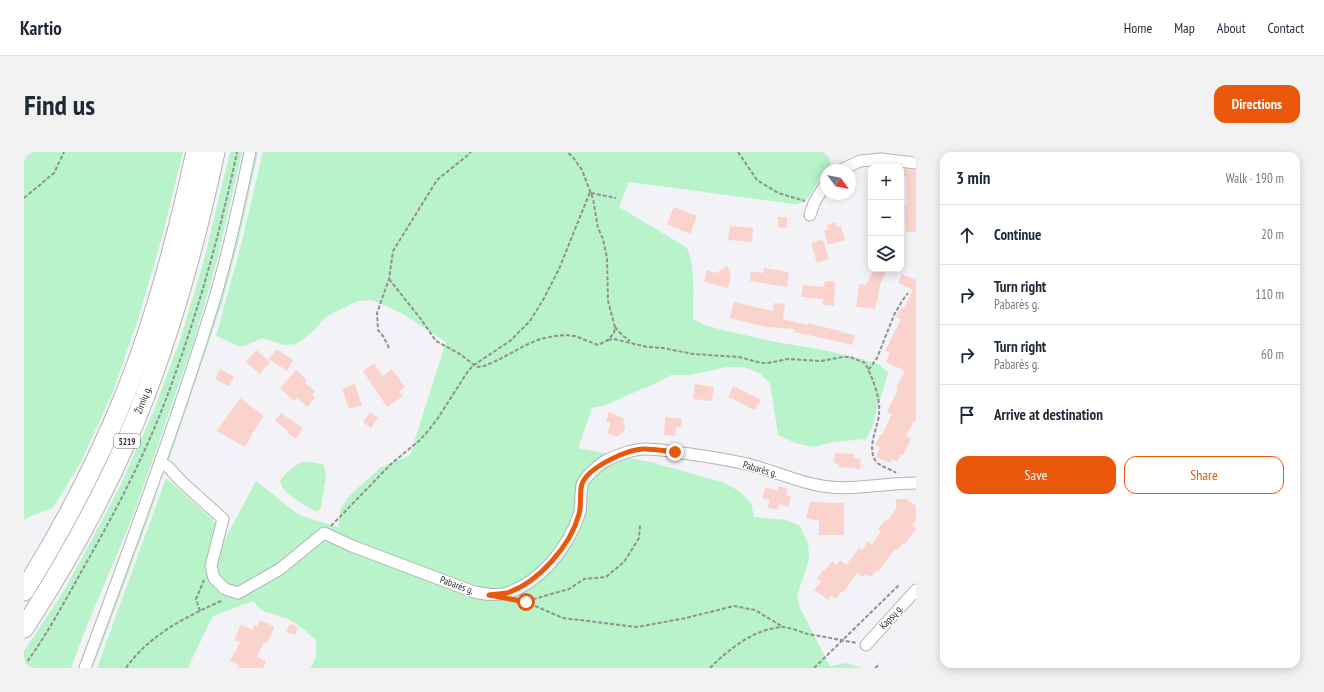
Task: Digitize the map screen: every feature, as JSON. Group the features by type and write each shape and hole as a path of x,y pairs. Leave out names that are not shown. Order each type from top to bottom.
{"highway":[{"name":"Žirnių g.","path":"24,591 54,542 83,487 126,392 168,267 196,152"},
{"name":"Žirnių g.","path":"24,628 71,551 102,493 127,440 148,390 186,272 215,152"},
{"name":"5219","path":"24,568 83,487"}],"street":[{"path":"85,668 160,462 209,318 237,215 250,152"},
{"path":"854,164 860,161 881,158 916,163"},
{"path":"810,215 814,203 820,193"},
{"name":"Pabarės g.","path":"324,533 352,546 460,587 489,595 507,593 528,583 544,570 560,551 580,514 582,483 587,476 607,460 634,450 645,449 675,452 736,462 764,468 808,484 824,487 916,483"},
{"path":"160,462 168,467 182,482 223,519 211,566 214,578 225,589 238,593 280,569 324,533"},
{"name":"Kapsų g.","path":"866,645 916,590"}],"path":[{"path":"24,198 54,173 64,152"},
{"path":"390,348 378,330 377,313 389,279 393,251 437,180 470,152"},
{"path":"567,152 572,156 582,170 593,199 598,228 604,239 607,258 608,301 615,327 614,333 608,340"},
{"path":"738,152 757,180 778,193 814,203"},
{"path":"590,192 616,198"},
{"path":"324,533 391,464 420,440 428,431 468,371 474,365 510,341 530,321 559,269 590,192"},
{"path":"389,279 436,341 460,354 478,367 484,366 540,339 566,335 575,336 598,345 614,339 632,342 647,347 664,348 693,354 739,357 761,363 788,359 821,361 850,357 865,363 875,386 879,413 872,451 874,459 894,472 899,477 899,483"},
{"path":"868,369 877,358 894,315 908,293"},
{"path":"615,327 622,335 632,342"},
{"path":"526,602 569,589 584,579 606,577 624,562 639,538 640,525"},
{"path":"200,611 196,599 200,586 211,566"},
{"path":"814,668 899,585"},
{"path":"126,668 135,655 173,624 238,593"},
{"path":"511,599 526,602 562,618 636,627 686,618 734,606 755,610 784,627 807,634 866,645"},
{"path":"710,668 723,656 744,641 767,630 784,627"},
{"path":"875,668 880,664"}],"green space":[{"path":"24,152 183,152 161,241 138,319 114,389 81,462 53,508 24,520"},
{"path":"230,152 242,152 219,253 194,341 133,516 88,623 71,668 24,668 24,651 65,589 97,530 120,486 154,410 180,340 203,264"},
{"path":"256,152 258,152 239,239 222,303 169,460 168,458 220,304 240,225"},
{"path":"263,152 823,152 829,157 831,164 820,164 820,178 808,197 801,203 790,204 629,182 619,207 686,247 693,271 693,319 705,325 726,331 823,350 862,359 880,365 888,373 872,428 866,439 833,442 813,447 795,443 778,435 770,383 759,373 744,367 727,367 690,375 671,375 606,405 592,408 578,448 650,462 722,482 739,491 751,503 754,517 786,520 800,526 808,544 809,560 797,596 800,608 830,666 846,663 862,668 310,668 316,658 316,640 294,622 264,611 253,601 213,616 188,667 191,668 97,668 166,478 212,519 216,525 217,534 225,539 256,481 299,515 338,527 341,508 350,495 380,468 410,455 446,342 401,313 372,300 358,301 327,316 311,333 296,344 284,345 263,338 241,347 216,336 239,253"},
{"path":"301,462 311,462 324,465 326,476 321,508 316,512 301,503 285,490 280,481 289,470"},
{"path":"162,478 151,512 92,668"}],"building":[{"path":"904,168 916,170 916,232 906,232 906,176 904,177"},
{"path":"674,207 697,216 690,234 667,224"},
{"path":"778,217 787,217 787,228 778,227"},
{"path":"836,222 837,227 841,226 845,240 828,245 824,231 828,229 827,225"},
{"path":"730,226 753,228 752,242 728,240"},
{"path":"823,239 829,259 817,263 811,243"},
{"path":"727,266 731,274 728,288 704,282 707,270 716,273"},
{"path":"764,268 789,272 787,287 750,281 751,271 763,273"},
{"path":"872,272 886,272 880,285 875,309 856,307 859,284 866,285"},
{"path":"902,274 916,280 916,422 914,421 906,436 911,439 903,455 901,454 897,462 892,459 890,463 876,457 880,447 875,445 880,435 882,435 892,414 887,412 898,389 896,388 905,371 886,362 890,353 885,351 901,319 896,317 901,307 904,308 913,290 898,283"},
{"path":"825,281 835,282 834,306 823,305 823,299 801,297 803,285 824,287"},
{"path":"734,302 773,311 774,303 785,304 783,319 807,325 808,323 855,335 852,345 794,332 795,329 766,327 730,318"},
{"path":"276,349 293,360 287,371 269,359"},
{"path":"256,350 270,362 260,374 246,362"},
{"path":"374,363 383,376 392,369 405,387 399,391 403,396 387,407 363,371"},
{"path":"220,369 234,377 229,387 215,379"},
{"path":"296,370 307,380 305,383 315,391 312,395 315,398 307,407 297,398 294,401 280,388"},
{"path":"355,384 362,405 349,409 342,389"},
{"path":"695,384 714,387 712,401 693,399"},
{"path":"733,386 761,400 755,410 728,397"},
{"path":"240,398 264,416 245,447 217,431"},
{"path":"370,412 378,418 371,428 363,422"},
{"path":"609,412 625,419 623,424 626,426 622,434 620,433 618,437 607,433 611,423 606,421"},
{"path":"281,413 303,428 296,439 287,433 288,431 275,421"},
{"path":"665,417 682,419 681,427 676,427 675,436 664,435"},
{"path":"835,453 854,454 854,458 861,459 860,469 839,467 839,464 834,463"},
{"path":"779,486 788,489 786,495 791,497 788,507 780,504 777,510 767,507 770,500 762,498 766,487 777,491"},
{"path":"896,499 906,499 916,506 916,520 912,526 916,529 905,544 903,543 897,550 895,549 878,572 876,571 871,577 866,574 863,577 857,573 843,593 841,591 836,599 831,595 828,600 814,590 821,581 817,578 832,561 837,565 840,560 846,565 859,548 862,550 868,541 872,545 881,531 878,529 885,520 887,521 896,509"},
{"path":"810,502 844,503 844,535 819,535 819,521 806,518"},
{"path":"260,620 275,627 267,643 264,642 257,657 266,661 263,668 238,668 239,665 230,661 240,642 234,640 241,624 252,630 255,625 257,626"},
{"path":"290,624 298,627 295,635 286,632"}],"route":[{"path":"526,602 489,595 507,593 528,583 544,570 560,551 580,514 582,483 587,476 607,460 634,450 645,449 675,452"}]}
